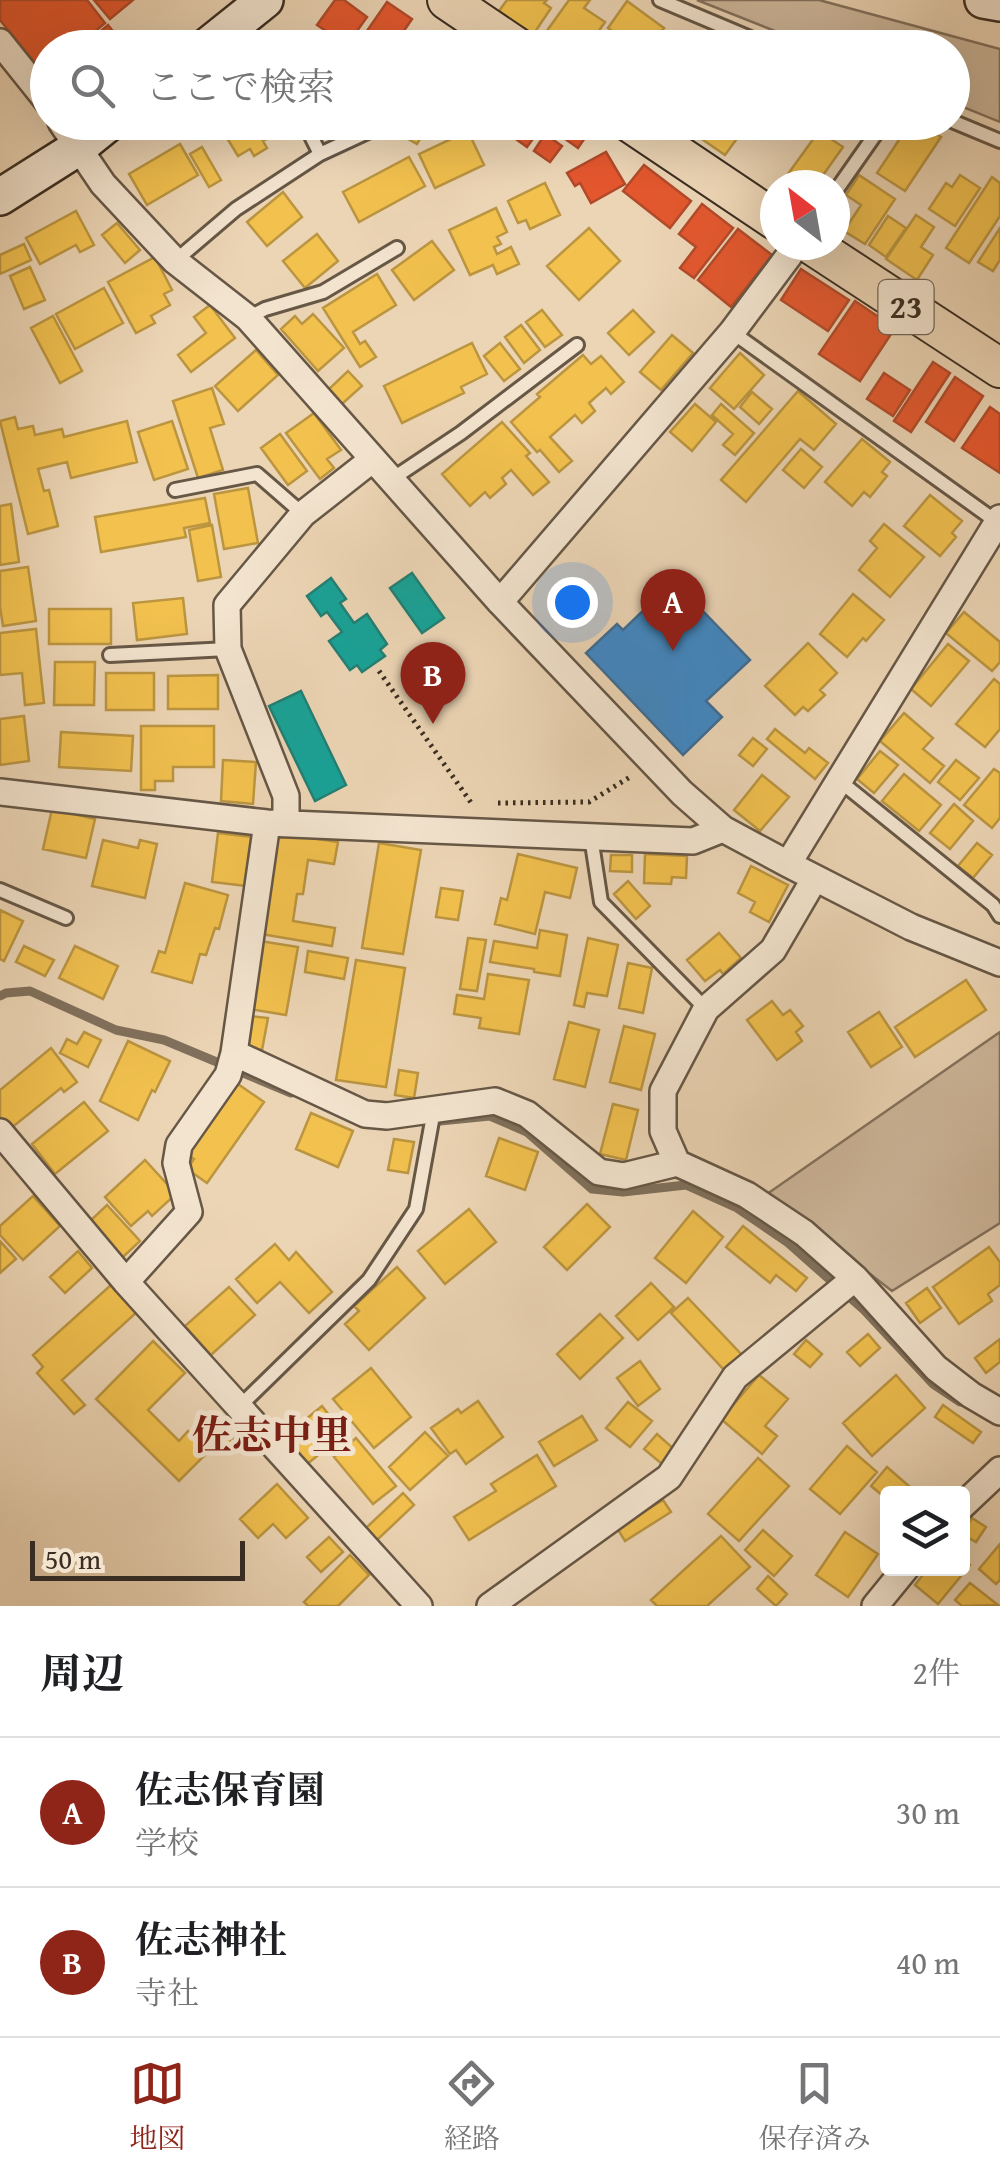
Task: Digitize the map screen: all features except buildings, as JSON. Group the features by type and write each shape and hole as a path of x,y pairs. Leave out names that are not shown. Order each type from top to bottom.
{"main road":[{"path":"448,0 492,30"},
{"path":"983,0 1000,3"},
{"path":"0,197 64,140"},
{"path":"657,140 760,210"},
{"name":"23","path":"835,260 1000,368"}],"street":[{"path":"0,42 30,80"},
{"path":"73,140 103,184 175,261 248,318 500,602 649,761 723,829 911,927 1000,962"},
{"path":"500,602 732,332 786,260"},
{"path":"126,1282 189,1212 176,1163 179,1145 231,1064 276,823 286,796 228,649 228,606 303,514 373,458"},
{"path":"788,864 999,520"},
{"path":"0,792 276,823 693,842 723,829"},
{"path":"677,1163 663,1131 663,1092 706,1009 773,950 815,878"},
{"path":"231,1064 364,1114 432,1120 494,1101 527,1114 599,1172 624,1176 677,1163 747,1196 804,1233 855,1278 936,1368 1000,1412"},
{"path":"0,1132 126,1282 419,1606"},
{"path":"490,1606 669,1477 735,1378 855,1278"},
{"path":"970,1498 1000,1470"},
{"path":"875,1606 899,1576"}],"lane":[{"path":"660,0 731,30"},
{"path":"970,129 1000,141"},
{"path":"313,140 320,154"},
{"path":"175,261 236,208 320,154 352,140"},
{"path":"850,171 871,140"},
{"path":"248,318 323,292 397,248"},
{"path":"732,332 999,520"},
{"path":"392,479 461,434 577,345"},
{"path":"175,490 257,474 303,514"},
{"path":"110,655 228,649"},
{"path":"841,782 993,904 1000,916"},
{"path":"591,837 601,902 706,1009"},
{"path":"0,890 66,918"},
{"path":"239,1407 369,1280 416,1209 432,1120"}],"path":[{"path":"379,672 472,804"},
{"path":"492,804 589,802 624,782 649,761"}],"shaded area":[{"path":"697,0 819,0 930,30 772,30"},
{"path":"970,41 1000,49 1000,122 970,110"},
{"path":"1000,1032 1000,1223 892,1291 767,1194"}],"waterway":[{"path":"0,996 30,991 116,1030 164,1040 291,1093"},
{"path":"430,1122 490,1116 527,1132 592,1189 623,1192 686,1185 737,1208 787,1242 864,1310 933,1384 960,1402"}],"place":[{"name":"佐志保育園","path":"673,651"},
{"name":"佐志神社","path":"433,724"}],"district":[{"name":"佐志中里","path":"272,1435"}]}
